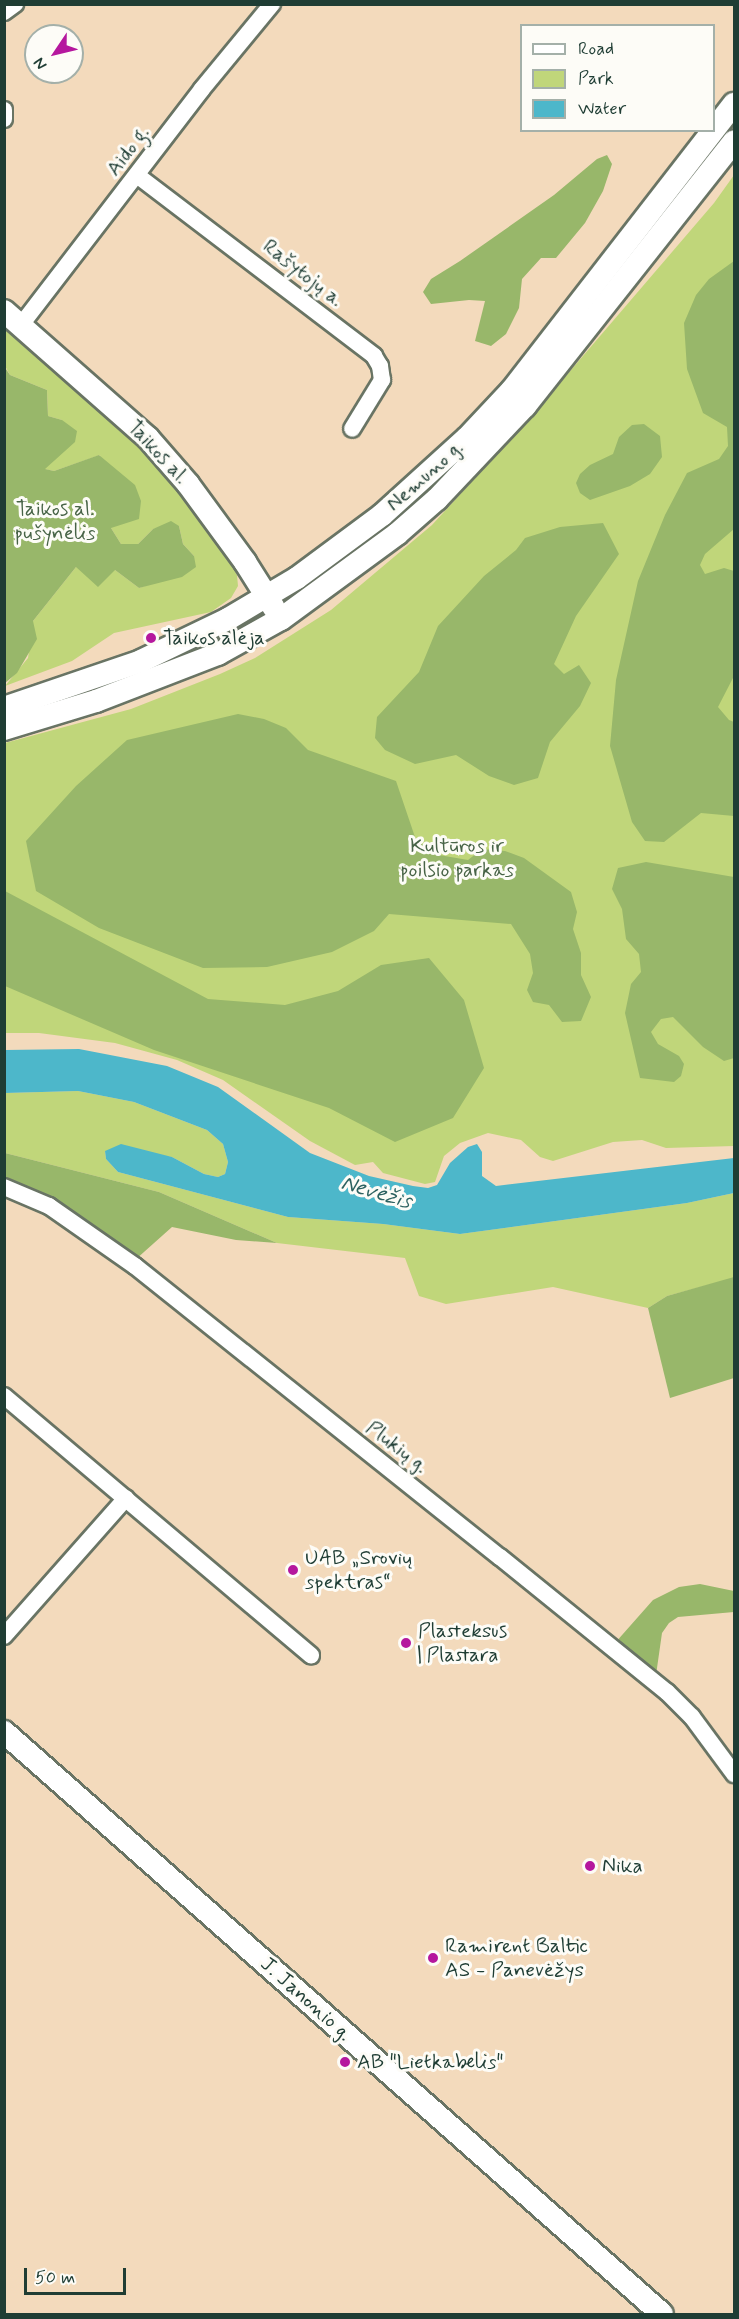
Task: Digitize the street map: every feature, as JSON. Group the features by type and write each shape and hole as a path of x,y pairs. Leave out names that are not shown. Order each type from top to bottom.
{"main road":[{"name":"Nemuno g.","path":"715,131 735,105"},
{"name":"Nemuno g.","path":"4,708 141,661 228,619 267,597 345,544 382,514 467,438 512,390 714,132"},
{"name":"Nemuno g.","path":"4,729 145,684 218,654 281,619 397,534 437,499 525,406 735,141"},
{"name":"Taikos al.","path":"13,318 148,438 194,492 281,619"},
{"name":"J. Janonio g.","path":"4,1732 662,2314"}],"street":[{"path":"4,12 15,4"},
{"name":"Aido g.","path":"13,318 138,176 202,89 272,4"},
{"path":"4,110 4,119"},
{"name":"Rašytojų a.","path":"138,176 374,356 380,366 382,380 352,429"},
{"name":"Plukių g.","path":"4,1187 49,1206 135,1266 510,1564 667,1692 693,1717 735,1774"},
{"path":"4,1396 311,1655"},
{"path":"4,1636 126,1498"}],"green space":[{"path":"607,155 612,164 603,191 585,223 556,258 541,258 522,279 519,308 506,334 491,346 475,341 485,301 469,300 431,304 423,292 431,279 554,195 597,159"},
{"name":"Kultūros ir poilsio parkas","path":"734,175 734,1146 666,1148 642,1140 613,1142 553,1161 540,1157 521,1140 488,1133 460,1143 444,1156 435,1182 425,1184 383,1173 373,1162 355,1165 310,1141 223,1080 177,1060 115,1043 39,1033 5,1033 5,743 131,709 220,674 255,658 331,610 432,525 529,419 714,203"},
{"path":"734,261 734,529 705,554 700,565 705,574 724,568 734,571 734,676 718,707 729,720 734,722 734,816 701,813 664,842 645,841 632,822 610,746 616,680 638,581 665,515 687,473 719,459 728,446 727,427 703,413 687,369 684,323 696,295 709,279"},
{"path":"5,326 122,427 178,489 231,562 237,575 238,586 231,598 211,612 114,633 72,661 5,686 28,658 33,621 76,567 115,570 139,588 160,581 194,556 183,544 179,526 153,529 138,544 121,544 111,528 100,455 54,471 44,469 56,458 62,420 48,416 47,390 10,375 5,366"},
{"name":"Taikos al. pušynėlis","path":"4,366 10,375 47,390 48,416 62,420 77,431 75,442 45,469 54,471 99,455 135,485 141,501 139,519 111,528 121,544 138,544 153,529 171,521 179,526 183,544 194,556 196,567 182,577 139,588 115,570 98,587 76,567 33,621 37,639 17,673 5,683"},
{"path":"644,424 660,436 662,457 650,474 630,486 590,500 580,493 576,483 580,474 590,465 613,454 619,437 632,425"},
{"path":"603,523 619,554 576,616 554,664 564,674 579,665 591,683 580,706 550,742 538,778 514,785 489,776 456,755 415,764 385,750 375,738 377,717 419,672 438,626 484,576 516,550 525,538 560,527"},
{"path":"259,615 259,619 119,683 5,721"},
{"path":"238,714 264,719 286,728 308,750 396,781 416,840 439,855 468,860 482,849 505,851 524,858 571,892 577,912 573,929 581,953 581,975 591,997 581,1021 562,1022 549,1005 533,1002 527,990 533,973 530,954 511,924 389,914 374,931 332,952 267,967 203,968 99,928 36,891 26,841 76,786 127,740"},
{"path":"646,862 734,877 734,1058 724,1061 703,1047 673,1017 661,1019 651,1032 658,1044 679,1056 684,1064 681,1076 674,1082 640,1078 625,1013 631,984 641,972 639,954 626,939 622,909 612,889 618,868"},
{"path":"5,891 208,999 285,1005 338,991 381,965 429,958 464,1000 484,1068 453,1118 395,1142 329,1108 154,1050 5,986"},
{"path":"78,1091 134,1102 207,1130 223,1144 228,1162 225,1174 218,1177 204,1174 172,1157 105,1151 106,1159 118,1172 288,1217 383,1224 460,1234 687,1203 734,1193 734,1278 667,1296 648,1308 553,1287 446,1304 419,1296 405,1258 277,1243 159,1192 5,1153 5,1093"},
{"path":"5,1153 159,1192 277,1243 236,1240 172,1227 135,1260 5,1182"},
{"path":"734,1277 734,1378 670,1398 648,1308 667,1296"},
{"path":"700,1584 734,1591 734,1612 678,1617 669,1623 662,1633 656,1675 615,1643 653,1600 679,1587"}],"water":[{"name":"Nevėžis","path":"79,1049 167,1066 218,1087 310,1153 369,1176 413,1186 428,1188 437,1185 450,1163 468,1147 477,1144 482,1152 482,1176 496,1186 734,1158 734,1193 687,1203 460,1234 383,1224 288,1217 118,1172 106,1159 105,1151 121,1144 172,1157 204,1174 218,1177 225,1174 228,1162 223,1144 207,1130 134,1102 78,1091 5,1093 5,1050"}],"place":[{"name":"Taikos alėja","path":"151,638"},
{"name":"UAB „Srovių spektras“","path":"293,1570"},
{"name":"Plasteksus | Plastara","path":"406,1643"},
{"name":"Nika","path":"590,1866"},
{"name":"Ramirent Baltic AS - Panevėžys","path":"433,1958"},
{"name":"AB \"Lietkabelis\"","path":"345,2062"}]}
